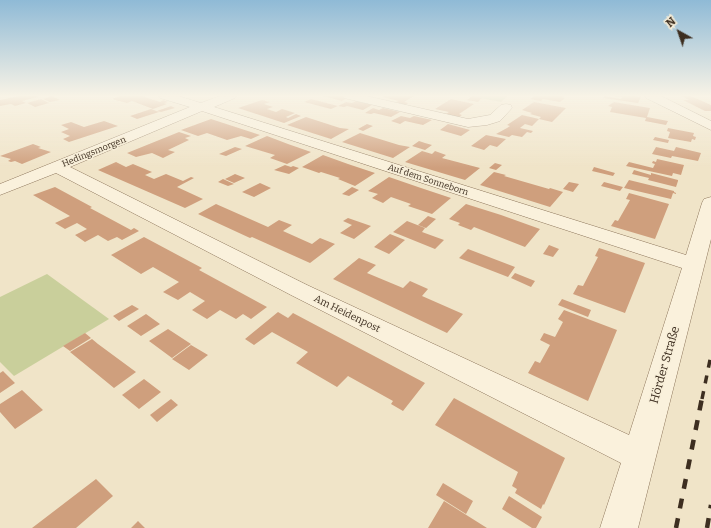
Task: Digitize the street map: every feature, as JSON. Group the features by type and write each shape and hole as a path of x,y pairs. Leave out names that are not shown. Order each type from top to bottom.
{"street":[{"name":"Hedingsmorgen","path":"0,190 171,120"},
{"name":"Auf dem Sonneborn","path":"242,120 693,264"},
{"path":"454,120 468,123 491,120"},
{"path":"699,120 711,126"},
{"name":"Am Heidenpost","path":"58,166 299,290 640,456"},
{"name":"Hörder Straße","path":"619,528 711,203"}],"green space":[{"path":"47,274 109,319 14,376 0,362 0,297"}],"building":[{"path":"213,120 260,135 251,139 241,136 227,140 207,133 198,136 181,130"},
{"path":"274,120 292,120 284,123"},
{"path":"300,120 314,120 340,128 349,129 331,139 287,125"},
{"path":"394,120 432,120 423,125 405,121 400,124 391,121"},
{"path":"515,120 538,120 532,126 525,124 520,128 533,131 531,133 527,132 522,137 512,135 509,137 496,134 510,126 507,125"},
{"path":"542,120 554,120 552,122"},
{"path":"645,120 661,120 668,121 666,125 645,121"},
{"path":"104,121 118,126 69,142 63,139 70,136 61,132 69,129 61,125 71,122 84,127"},
{"path":"367,124 373,126 363,131 358,129"},
{"path":"448,124 470,130 461,136 440,130"},
{"path":"668,128 694,133 693,136 696,137 695,140 692,139 691,142 668,138 670,132 667,131"},
{"path":"179,132 191,136 185,138 189,140 168,150 175,152 163,158 152,153 136,157 127,153"},
{"path":"360,133 410,147 393,158 342,142"},
{"path":"486,135 506,139 497,147 490,145 484,150 471,146"},
{"path":"267,136 311,152 287,164 270,158 275,155 245,146"},
{"path":"655,137 669,140 668,143 653,140"},
{"path":"419,141 432,145 425,150 412,146"},
{"path":"33,144 41,147 38,148 51,152 22,164 15,161 8,161 11,159 0,156"},
{"path":"235,147 242,149 226,156 219,154"},
{"path":"656,147 674,151 676,147 701,153 698,161 672,156 671,158 652,154"},
{"path":"422,151 432,154 435,151 446,155 442,158 480,168 465,180 405,162"},
{"path":"323,155 375,173 355,186 338,179 340,178 302,167"},
{"path":"657,159 684,165 681,175 673,173 672,176 626,166 629,162 653,168 655,164 652,163 653,161 656,162"},
{"path":"116,162 126,167 133,164 152,172 145,175 154,179 166,174 183,181 191,177 194,178 177,187 203,199 185,208 98,170"},
{"path":"495,163 502,165 496,170 489,168"},
{"path":"285,165 299,168 289,174 274,170"},
{"path":"594,167 615,173 613,176 592,171"},
{"path":"634,170 651,175 651,173 678,181 676,187 648,180 649,178 632,174"},
{"path":"494,172 563,192 550,207 480,185"},
{"path":"235,174 245,178 234,183 225,179"},
{"path":"389,177 451,198 432,214 408,206 411,204 391,197 383,203 372,198 378,194 368,191"},
{"path":"223,179 234,184 228,186 218,182"},
{"path":"629,180 674,191 676,194 673,193 671,199 624,188"},
{"path":"569,182 579,184 573,192 563,189"},
{"path":"604,182 623,187 620,191 601,186"},
{"path":"260,183 271,188 254,197 242,192"},
{"path":"55,187 131,230 134,228 139,231 122,240 117,237 108,241 98,235 85,242 75,235 87,229 77,223 65,229 55,223 70,216 33,195"},
{"path":"352,187 359,190 349,196 342,194"},
{"path":"629,193 669,204 655,239 611,226 615,220 618,221 630,200 626,199"},
{"path":"216,204 268,227 279,220 292,225 283,231 312,244 320,238 335,244 310,263 198,214"},
{"path":"466,204 540,229 525,247 474,227 471,230 458,225 460,223 449,219"},
{"path":"428,216 436,219 426,228 418,225"},
{"path":"348,218 371,226 354,239 340,233 352,225 343,221"},
{"path":"407,221 425,228 422,232 444,240 435,249 393,232"},
{"path":"390,234 405,240 389,254 374,247"},
{"path":"144,237 202,268 199,270 267,307 251,319 243,314 236,319 220,310 207,319 192,310 205,301 190,292 178,300 163,292 179,282 153,267 141,274 111,255"},
{"path":"549,245 559,249 553,257 543,254"},
{"path":"599,248 645,263 625,313 573,294 578,285 583,286 598,257 595,256"},
{"path":"468,249 515,267 508,277 459,258"},
{"path":"359,258 376,265 367,273 403,288 410,281 428,289 422,296 463,314 447,333 333,279"},
{"path":"515,273 535,281 531,287 511,278"},
{"path":"562,299 591,310 588,317 558,305"},
{"path":"132,305 139,309 119,321 113,316"},
{"path":"564,310 617,330 588,401 528,373 535,361 540,363 550,345 540,340 544,333 555,337 563,322 558,319"},
{"path":"278,312 288,318 293,313 425,383 403,411 391,404 393,401 348,376 337,387 296,363 308,352 272,332 254,345 245,339"},
{"path":"146,314 160,324 141,336 127,326"},
{"path":"168,329 191,344 172,358 149,341"},
{"path":"85,333 91,338 70,351 63,346"},
{"path":"92,339 136,372 114,388 70,352"},
{"path":"191,345 208,355 189,370 172,359"},
{"path":"3,371 15,383 0,393 0,373"},
{"path":"144,379 161,392 139,409 122,395"},
{"path":"22,390 43,410 15,429 0,412 0,404"},
{"path":"454,398 565,458 541,509 515,493 517,489 512,486 518,472 435,425"},
{"path":"171,399 178,405 157,422 150,415"},
{"path":"96,479 113,496 76,528 32,528"},
{"path":"443,483 473,501 466,514 436,495"},
{"path":"509,496 542,517 536,528 532,528 502,509"},
{"path":"444,501 460,511 487,528 428,528"},
{"path":"138,521 145,528 131,528"}],"railway":[{"path":"702,399 711,355"},
{"path":"676,528 702,398"},
{"path":"707,528 711,505"}]}
